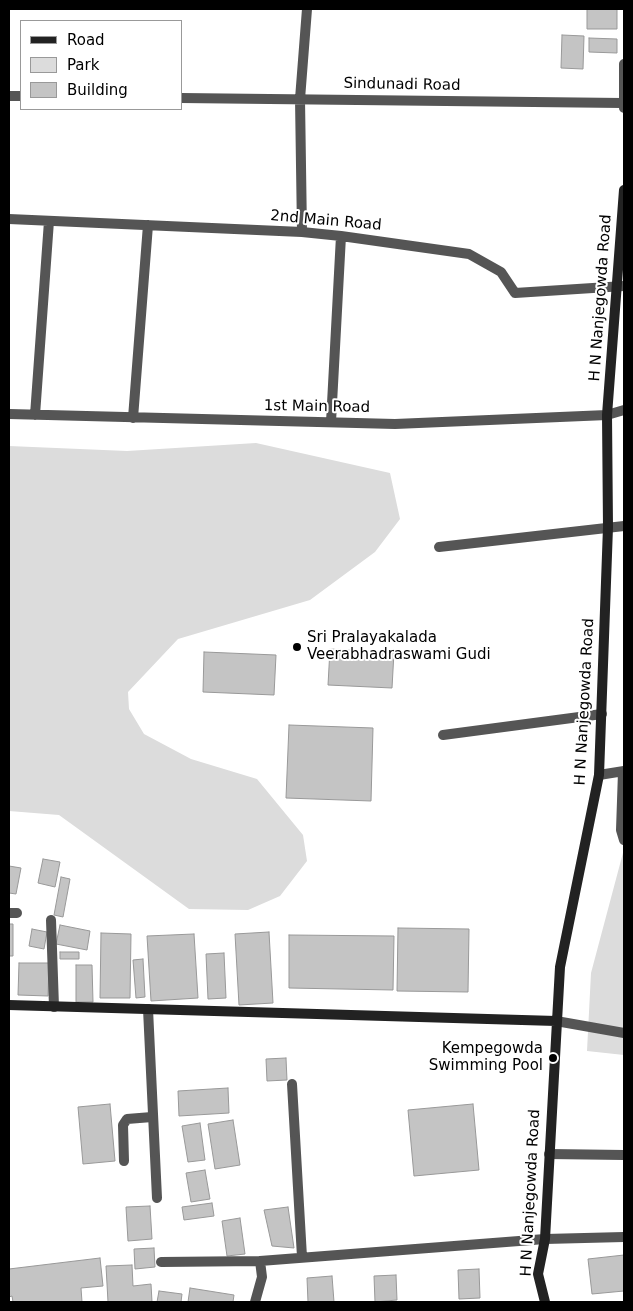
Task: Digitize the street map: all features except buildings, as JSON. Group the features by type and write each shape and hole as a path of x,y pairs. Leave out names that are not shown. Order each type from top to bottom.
{"street":[{"path":"302,232 300,99 306,9"},
{"path":"623,106 624,64"},
{"name":"Sindunadi Road","path":"182,98 623,106"},
{"name":"H N Nanjegowda Road","path":"545,1302 538,1274 545,1239 560,967 599,775 608,527 607,415 620,287 624,190"},
{"name":"2nd Main Road","path":"9,219 302,232 341,236 470,254 501,272 515,293 620,287"},
{"path":"35,415 50,220"},
{"path":"133,418 148,225"},
{"path":"331,422 341,236"},
{"name":"1st Main Road","path":"9,414 394,424 607,415 624,410"},
{"path":"439,547 624,526"},
{"path":"443,735 602,714"},
{"path":"599,775 624,772 621,830 624,840"},
{"path":"51,920 54,1007"},
{"path":"9,1005 556,1021 624,1033"},
{"path":"148,1009 157,1198"},
{"path":"292,1084 302,1257"},
{"path":"124,1161 123,1125 127,1119 152,1117"},
{"path":"549,1154 624,1154"},
{"path":"160,1262 260,1261 545,1239 624,1237"},
{"path":"255,1302 262,1277 260,1261"}],"green space":[{"path":"256,443 390,473 400,519 375,552 310,600 178,639 128,692 129,709 144,734 191,759 257,779 303,835 307,861 280,896 248,910 189,909 59,815 9,811 9,446 127,451"},
{"path":"624,849 624,1055 587,1051 591,973"}],"place":[{"name":"Sri Pralayakalada Veerabhadraswami Gudi","path":"297,647"},
{"name":"Kempegowda Swimming Pool","path":"553,1058"}]}
